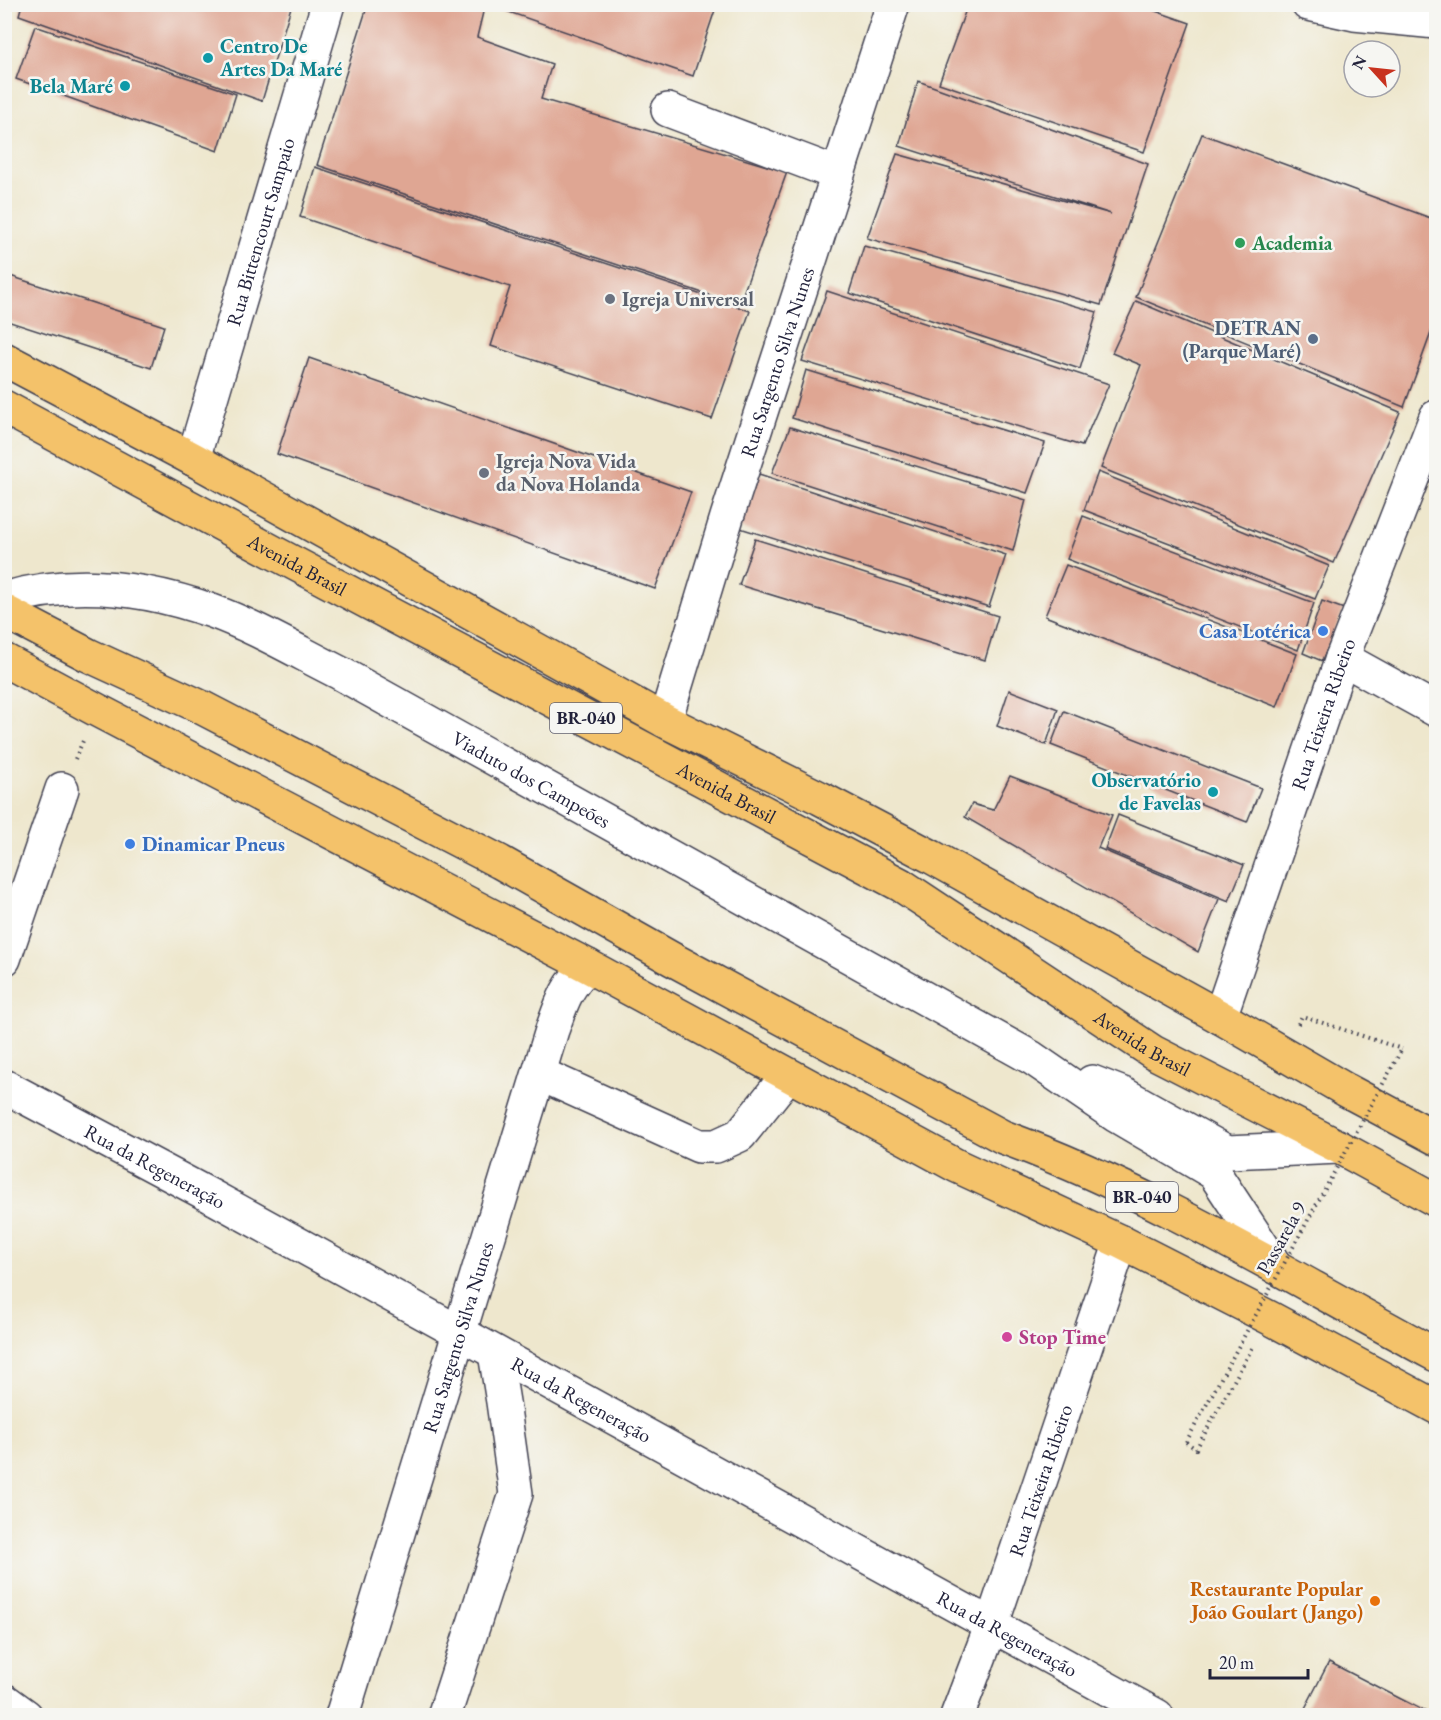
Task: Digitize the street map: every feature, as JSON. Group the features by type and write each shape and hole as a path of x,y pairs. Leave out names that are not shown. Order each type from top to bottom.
{"highway":[{"name":"Avenida Brasil","path":"4,359 193,459 665,720 932,857 1220,1017 1346,1090 1437,1138"},
{"name":"Avenida Brasil","path":"4,407 901,885 1153,1052 1437,1200"},
{"name":"BR-040","path":"4,611 88,655 199,706 500,862 672,959 1003,1137 1049,1154 1211,1231 1437,1355"},
{"path":"4,660 97,711 588,966 957,1166 1121,1242 1437,1407"}],"street":[{"name":"Rua Bittencourt Sampaio","path":"193,459 328,4"},
{"name":"Rua Sargento Silva Nunes","path":"665,720 727,517 893,4"},
{"path":"1308,4 1437,22"},
{"path":"668,111 838,174"},
{"name":"Rua Teixeira Ribeiro","path":"1220,1017 1342,658 1437,417"},
{"name":"Viaduto dos Campeões","path":"4,599 41,589 94,586 158,596 212,611 244,625 340,673 1032,1058"},
{"path":"1342,658 1437,710"},
{"path":"4,959 62,789"},
{"name":"Rua Sargento Silva Nunes","path":"342,1716 552,1030 564,996 574,979 588,966"},
{"path":"1032,1058 1123,1094 1227,1152 1339,1147"},
{"path":"1032,1058 1115,1115 1214,1173 1276,1267"},
{"path":"540,1074 699,1146 716,1146 740,1135 788,1075"},
{"name":"Rua da Regeneração","path":"4,1086 199,1190 1157,1716"},
{"name":"Rua Teixeira Ribeiro","path":"957,1716 992,1624 1121,1242"},
{"path":"444,1716 516,1494 495,1353"},
{"path":"4,1701 26,1716"}],"path":[{"path":"62,789 97,711"},
{"name":"Passarela 9","path":"1270,1318 1196,1449 1186,1442 1402,1049 1302,1016 1295,1029"}],"building":[{"name":"Centro De Artes Da Maré","path":"22,4 292,4 262,101 19,15"},
{"path":"368,4 485,4 477,37 552,64 541,99 787,172 739,305 317,165"},
{"path":"486,4 717,4 693,76"},
{"path":"968,4 1135,4 1190,23 1144,152 939,83"},
{"name":"Bela Maré","path":"35,26 236,94 218,151 16,79"},
{"path":"918,81 1148,164 1101,305 867,238 897,154 1111,214 899,146"},
{"path":"1202,134 1436,220 1436,319 1404,407 1136,297"},
{"name":"Igreja Universal","path":"315,167 750,311 712,419 491,346 510,287 300,217"},
{"path":"864,246 1097,312 1080,369 849,293"},
{"path":"4,274 164,326 151,368 4,320"},
{"path":"827,291 1109,384 1082,446 802,361"},
{"path":"1136,301 1400,412 1334,563 1101,468 1141,365 1112,353"},
{"name":"Igreja Nova Vida da Nova Holanda","path":"309,358 691,492 655,589 277,454"},
{"path":"806,370 1045,443 1027,493 792,418"},
{"path":"790,427 1026,500 1013,551 772,473"},
{"path":"1098,472 1329,566 1315,599 1084,510"},
{"path":"759,474 1006,555 989,607 740,528"},
{"path":"1083,516 1314,603 1298,650 1067,559"},
{"path":"755,539 998,616 985,660 739,585"},
{"path":"1066,565 1297,654 1277,707 1045,616"},
{"name":"Casa Lotérica","path":"1322,601 1344,609 1322,661 1303,653"},
{"path":"1009,690 1058,709 1046,745 997,726"},
{"name":"Observatório de Favelas","path":"1064,711 1261,788 1247,822 1051,745"},
{"path":"1010,776 1112,815 1098,848 1219,899 1198,952 965,817 972,804 993,810"},
{"path":"1118,815 1244,865 1229,901 1105,849"},
{"path":"1329,1662 1434,1716 1301,1716"}],"place":[{"name":"Centro De Artes Da Maré","path":"208,58"},
{"name":"Bela Maré","path":"125,86"},
{"name":"Academia","path":"1240,243"},
{"name":"Igreja Universal","path":"610,299"},
{"name":"DETRAN (Parque Maré)","path":"1313,339"},
{"name":"Igreja Nova Vida da Nova Holanda","path":"484,473"},
{"name":"Casa Lotérica","path":"1323,631"},
{"name":"Observatório de Favelas","path":"1213,792"},
{"name":"Dinamicar Pneus","path":"130,844"},
{"name":"Stop Time","path":"1007,1337"},
{"name":"Restaurante Popular João Goulart (Jango)","path":"1375,1601"}]}
